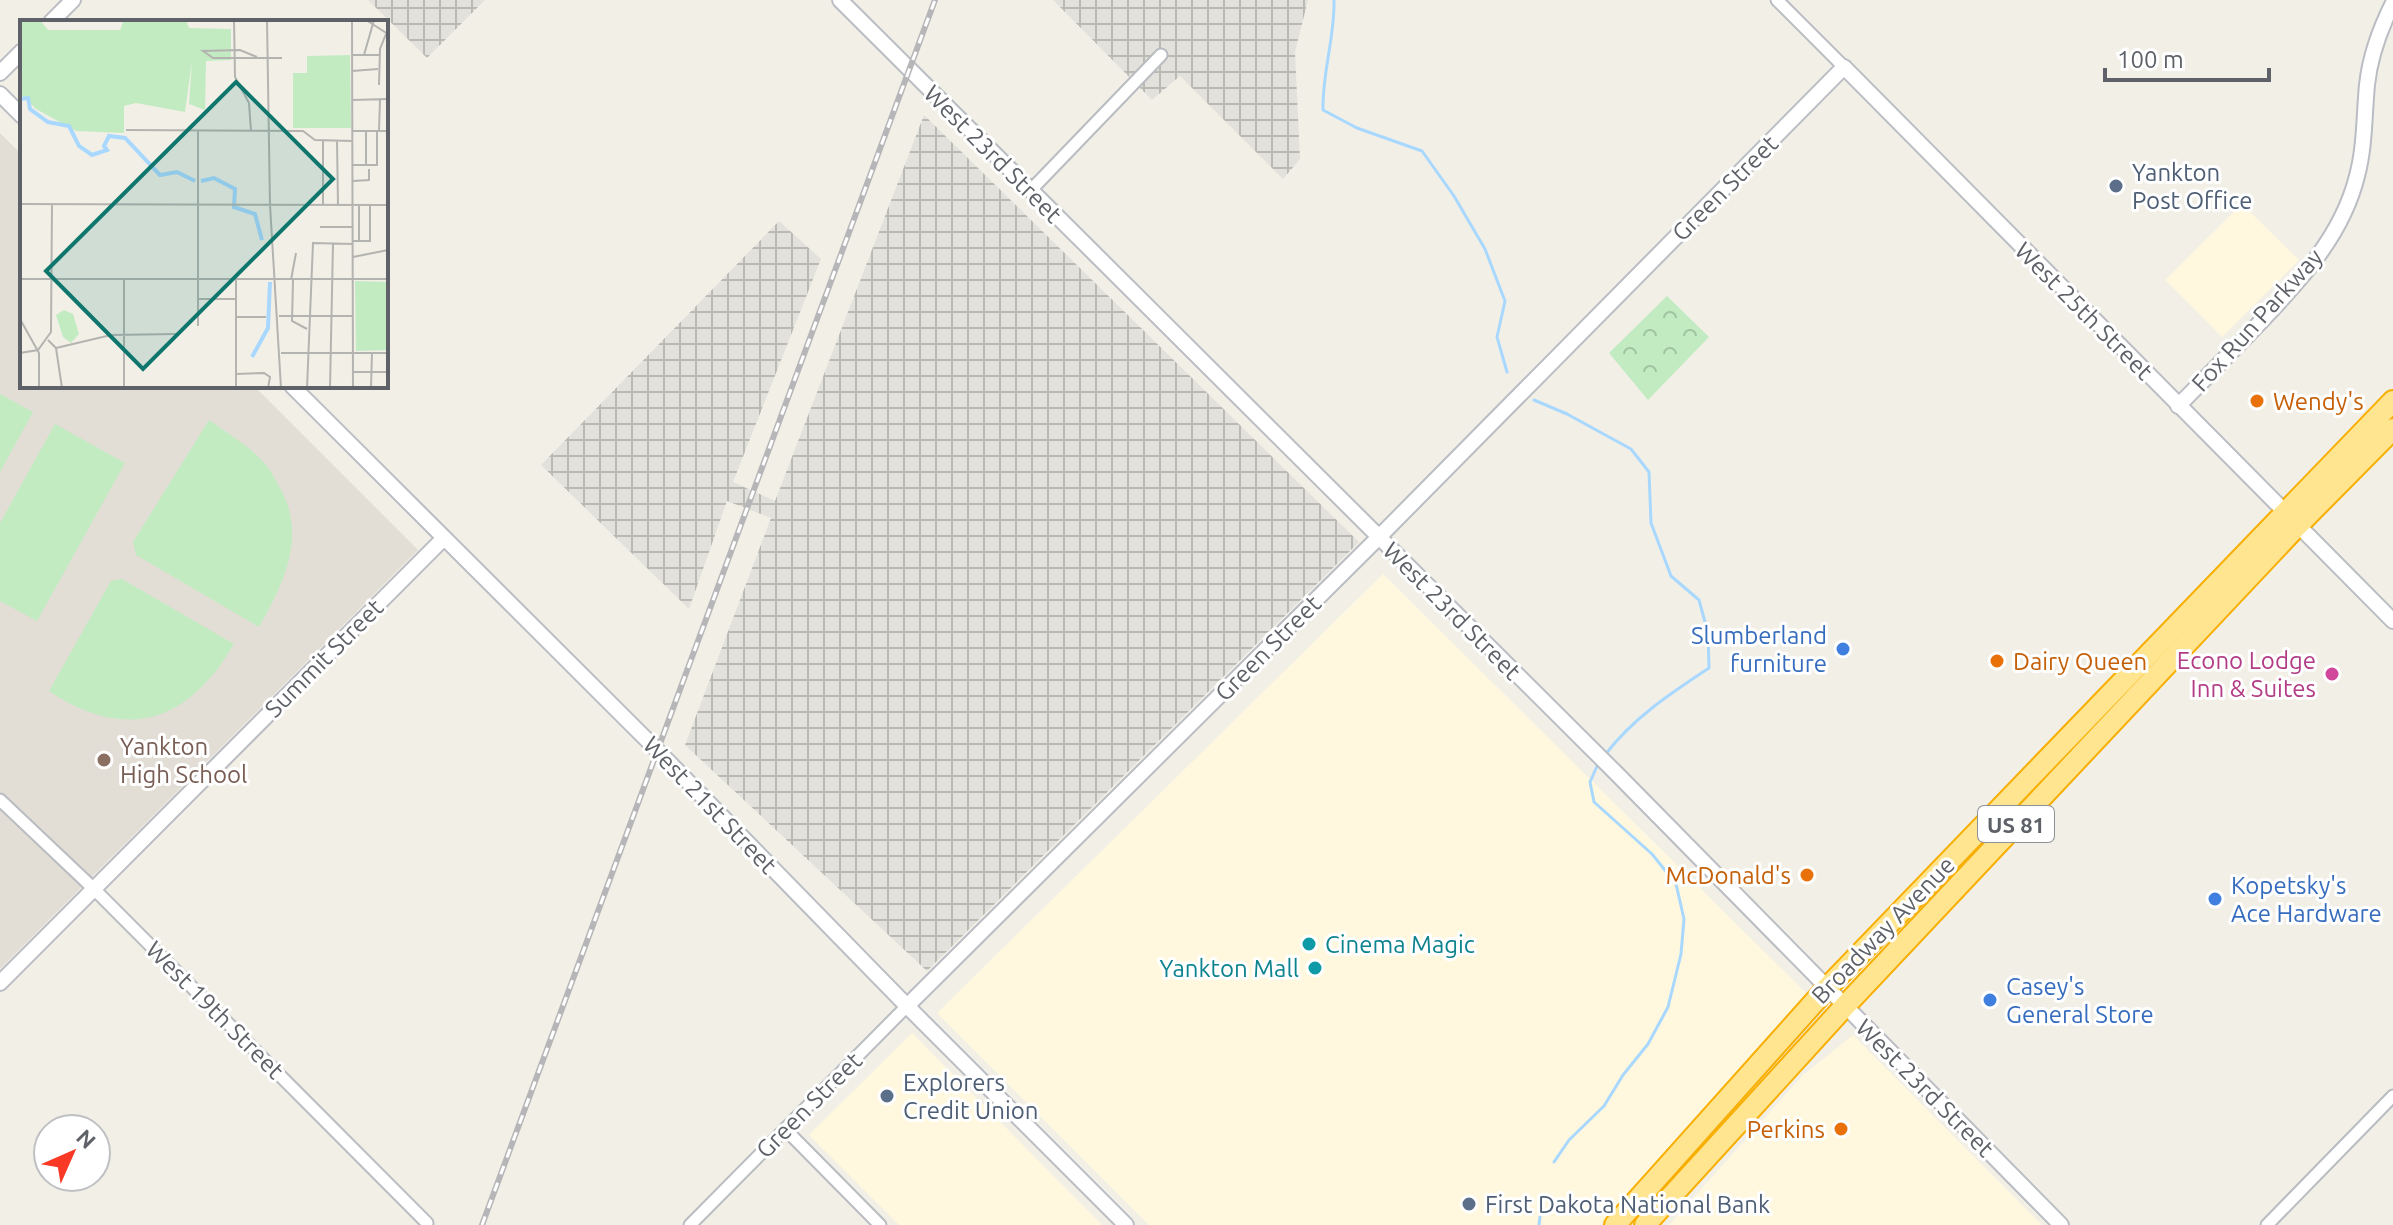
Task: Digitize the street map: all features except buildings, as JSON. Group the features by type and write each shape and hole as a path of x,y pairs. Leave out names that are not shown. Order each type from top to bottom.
{"highway":[{"name":"Broadway Avenue","path":"1645,1225 2291,519 2393,401"},
{"name":"Broadway Avenue","path":"1615,1225 1826,989 2291,519 2393,429"}],"street":[{"path":"53,20 73,0"},
{"name":"West 23rd Street","path":"840,0 1617,774 2061,1225"},
{"name":"West 25th Street","path":"1777,0 2393,621"},
{"name":"Fox Run Parkway","path":"2178,406 2282,300 2320,253 2340,220 2353,191 2362,156 2367,82 2373,54 2393,3"},
{"path":"0,73 20,53"},
{"path":"1030,191 1161,55"},
{"name":"Green Street","path":"690,1225 1844,67"},
{"path":"0,94 20,114"},
{"name":"West 21st Street","path":"294,388 1126,1225"},
{"name":"Summit Street","path":"0,983 444,538"},
{"name":"West 19th Street","path":"0,800 94,889 427,1223"},
{"path":"2267,1225 2393,1096"},
{"path":"785,1129 880,1225"}],"shaded area":[{"path":"368,0 485,0 427,58"},
{"path":"1053,0 1308,0 1295,52 1300,159 1283,179 1180,76 1152,100"},
{"path":"924,115 1359,542 927,971 685,745 771,518 727,501 689,609 541,465 779,221 821,259 733,482 775,501"},
{"name":"Yankton High School","path":"0,133 20,153 20,388 256,388 418,550 0,969"},
{"path":"2242,204 2299,260 2222,337 2165,280"},
{"path":"1383,574 1808,995 1600,1225 1149,1225 937,1013"},
{"path":"912,1033 1102,1225 899,1225 809,1135"},
{"path":"1853,1035 2042,1225 1669,1225 1803,1075"}],"green space":[{"path":"1667,296 1709,337 1648,400 1609,353"},
{"path":"0,394 33,412 0,472"},
{"path":"209,420 261,459 288,506 292,524 289,559 277,593 259,627 136,555 133,542"},
{"path":"55,424 125,463 37,621 0,601 0,523"},
{"path":"122,579 234,644 216,671 191,697 152,717 132,720 91,713 49,691 111,581"}],"waterway":[{"path":"1334,0 1323,110 1357,128 1422,151 1454,196 1485,249 1505,301 1497,337 1507,372"},
{"path":"1534,400 1631,449 1649,472 1651,523 1671,576 1699,600 1708,633 1709,668 1640,718 1605,755"},
{"path":"1554,1162 1569,1140 1604,1106 1623,1075 1648,1044 1668,1007 1681,954 1684,919 1676,884 1652,854 1594,802 1590,782 1598,764"},
{"path":"1539,1225 1540,1217"}],"railway":[{"path":"482,1225 935,0"}],"place":[{"name":"Yankton Post Office","path":"2116,186"},
{"name":"Wendy's","path":"2257,401"},
{"name":"Slumberland furniture","path":"1843,649"},
{"name":"Dairy Queen","path":"1997,661"},
{"name":"Econo Lodge Inn & Suites","path":"2332,674"},
{"name":"Yankton High School","path":"104,760"},
{"name":"McDonald's","path":"1807,875"},
{"name":"Kopetsky's Ace Hardware","path":"2215,899"},
{"name":"Cinema Magic","path":"1309,944"},
{"name":"Yankton Mall","path":"1315,968"},
{"name":"Casey's General Store","path":"1990,1000"},
{"name":"Explorers Credit Union","path":"887,1096"},
{"name":"Perkins","path":"1841,1129"},
{"name":"First Dakota National Bank","path":"1469,1204"}]}
